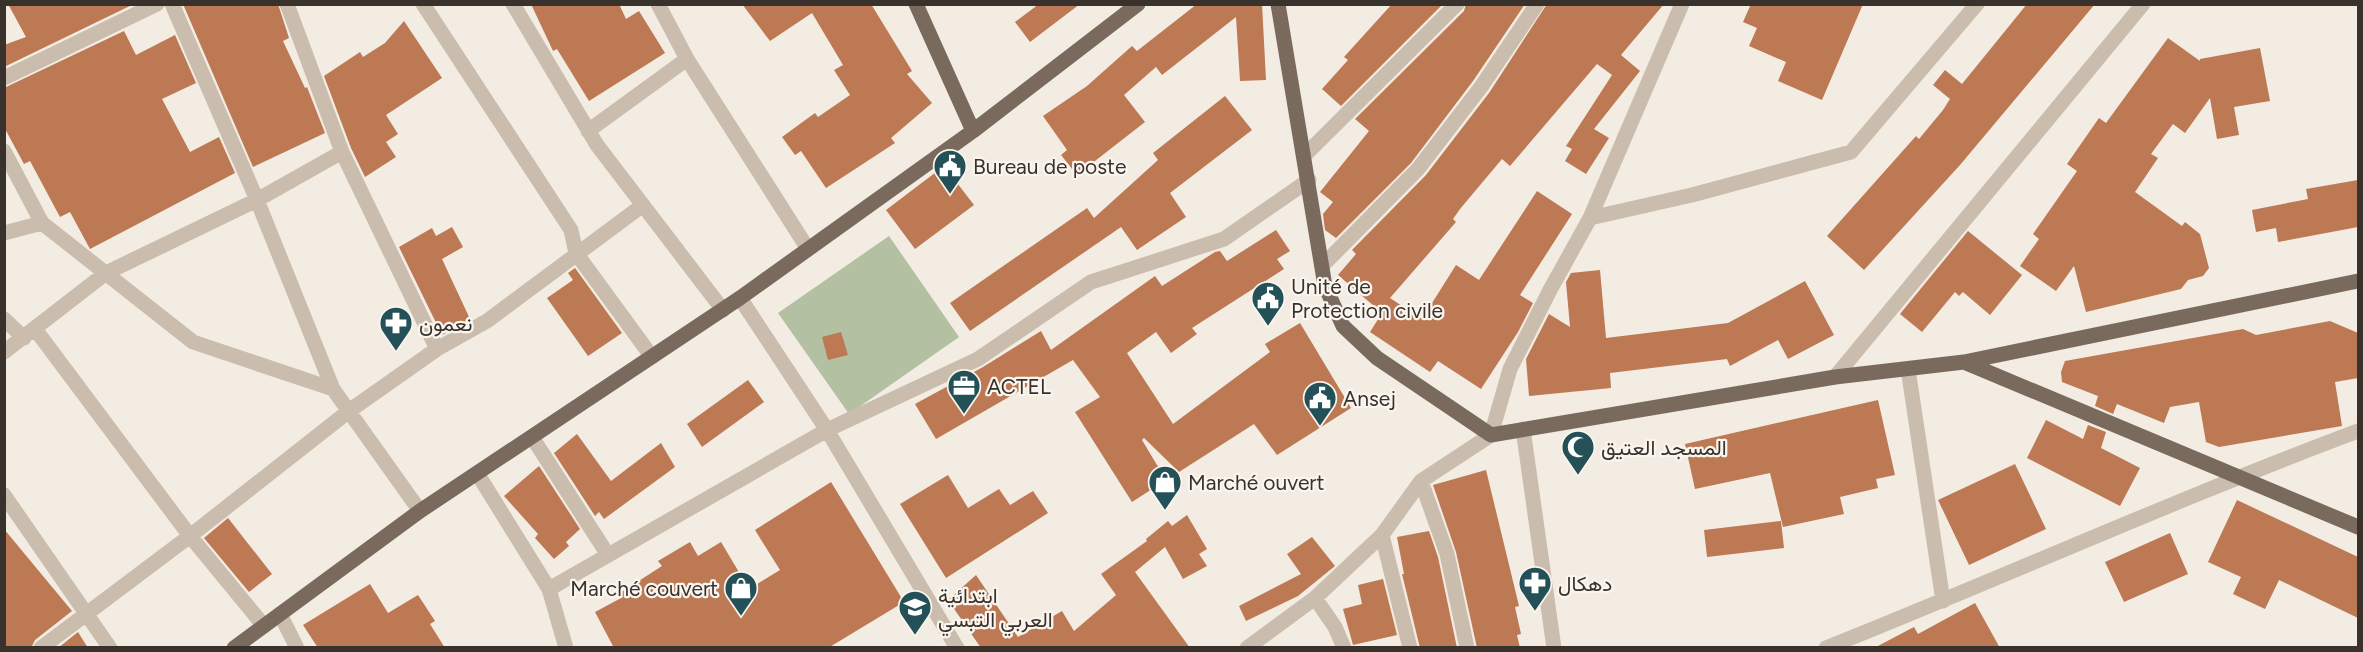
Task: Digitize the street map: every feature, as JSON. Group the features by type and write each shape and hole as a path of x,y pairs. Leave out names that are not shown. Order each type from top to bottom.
{"main road":[{"path":"916,4 973,131"},
{"path":"234,648 420,511 740,298 973,131 1138,4"},
{"path":"1278,4 1305,155 1325,286 1343,326 1377,358 1491,435 1835,378 1964,362 2358,281"},
{"path":"1964,362 2358,527"}],"street":[{"path":"4,78 157,4"},
{"path":"172,4 257,200 333,389 420,511"},
{"path":"287,4 342,152 437,349"},
{"path":"423,4 572,230 576,253 652,357"},
{"path":"513,4 588,131 723,310"},
{"path":"658,4 687,59 808,249"},
{"path":"1305,155 1457,4"},
{"path":"1322,266 1418,169 1480,87 1537,4"},
{"path":"1247,648 1315,598 1382,535 1421,481 1491,435 1510,369 1590,218 1682,4"},
{"path":"1590,218 1692,195 1851,152 1977,4"},
{"path":"1835,378 2143,4"},
{"path":"588,131 687,59"},
{"path":"4,151 42,223 193,342 333,389"},
{"path":"4,352 106,273 257,200 342,152"},
{"path":"549,588 827,430 978,359 1091,282 1224,239 1309,180"},
{"path":"41,648 190,536 349,411 437,349 487,321 643,205"},
{"path":"4,233 42,223"},
{"path":"740,298 827,430 957,648"},
{"path":"4,319 29,334 264,626"},
{"path":"1908,369 1943,602"},
{"path":"1523,429 1554,648"},
{"path":"1826,648 1943,602 2238,476 2358,432"},
{"path":"532,437 608,555"},
{"path":"477,473 549,588 566,648"},
{"path":"1421,481 1448,554 1467,648"},
{"path":"4,495 110,648"},
{"path":"1382,535 1410,648"},
{"path":"1315,598 1335,627 1344,648"},
{"path":"280,614 297,648"}],"green space":[{"path":"889,236 959,337 849,414 778,313"}],"building":[{"path":"8,4 134,4 4,67 4,45 26,37"},
{"path":"183,4 278,4 289,38 283,41 305,88 307,87 325,133 253,167"},
{"path":"531,4 619,4 626,19 639,11 665,53 589,101 557,49 553,51"},
{"path":"742,4 871,4 912,71 907,74 932,103 891,138 895,143 826,188 801,151 795,155 782,137 815,113 818,117 850,95 834,70 843,65 812,13 770,41"},
{"path":"1039,4 1080,4 1030,42 1015,22"},
{"path":"1197,4 1262,4 1266,80 1240,81 1236,17 1162,75 1156,67 1124,95 1145,122 1077,175 1061,155 1067,150 1043,116 1087,86 1132,46 1137,51"},
{"path":"1392,4 1443,4 1341,106 1322,89 1348,60 1344,57"},
{"path":"1466,4 1525,4 1473,81 1411,163 1336,238 1325,230 1323,214 1333,202 1320,192 1369,131 1355,119 1464,11"},
{"path":"1547,4 1664,4 1621,55 1640,71 1594,129 1609,138 1586,174 1565,161 1572,149 1566,146 1612,75 1597,64 1510,166 1502,159 1460,209 1453,219 1456,222 1390,298 1422,319 1456,265 1479,280 1537,191 1572,214 1520,295 1533,303 1518,332 1481,389 1438,361 1430,372 1370,332 1382,313 1338,275 1356,254 1352,250 1426,175 1489,93"},
{"path":"1751,4 1863,4 1822,100 1778,81 1786,62 1749,46 1757,28 1743,22"},
{"path":"2027,4 2095,4 1960,165 1864,270 1827,236 1916,136 1919,139 1943,110 1950,99 1933,85 1945,70 1962,84"},
{"path":"404,21 442,78 386,115 398,134 386,142 396,157 365,177 351,148 324,76 360,52 363,57 385,43"},
{"path":"124,31 136,55 175,35 196,83 162,99 190,152 219,137 235,173 90,249 70,212 60,217 30,161 24,164 4,127 4,88"},
{"path":"2168,38 2200,61 2200,59 2260,48 2270,101 2234,107 2239,135 2217,139 2210,98 2185,133 2173,124 2151,154 2158,158 2135,192 2182,226 2185,222 2200,234 2209,268 2203,276 2188,280 2181,289 2086,312 2074,266 2056,291 2020,266 2039,239 2033,234 2077,171 2067,164 2099,118 2106,123"},
{"path":"1225,96 1252,130 1170,193 1186,217 1137,250 1121,227 970,331 950,303 1087,208 1094,218 1158,160 1153,153"},
{"path":"944,166 974,205 915,249 886,210"},
{"path":"2358,180 2358,227 2278,242 2276,228 2256,232 2252,210 2308,199 2306,189"},
{"path":"452,227 463,247 442,259 470,319 442,335 399,247 432,228 436,236"},
{"path":"1276,230 1290,251 1277,259 1284,269 1192,328 1197,334 1171,353 1156,332 1127,353 1173,424 1270,352 1265,344 1300,323 1351,408 1277,455 1254,424 1179,472 1144,438 1142,440 1166,480 1132,502 1075,412 1100,397 1073,360 936,439 915,404 983,367 1041,331 1051,350 1155,276 1162,286 1215,252 1220,251 1227,261"},
{"path":"1968,231 2022,275 1990,315 1963,292 1959,296 1955,292 1922,332 1900,314"},
{"path":"575,268 622,333 588,356 547,298 573,280 568,273"},
{"path":"1600,270 1606,338 1728,323 1805,281 1834,335 1788,359 1778,340 1730,366 1727,359 1610,373 1611,388 1529,396 1526,359 1549,314 1570,327 1566,282 1571,273"},
{"path":"2330,321 2358,333 2358,378 2335,382 2342,426 2219,447 2206,442 2199,402 2170,407 2164,423 2117,404 2113,414 2095,406 2098,396 2062,382 2061,372 2065,361 2243,329 2256,335"},
{"path":"841,332 848,355 828,360 822,337"},
{"path":"748,380 764,402 702,447 687,424"},
{"path":"1878,400 1895,475 1876,479 1878,488 1840,497 1844,514 1783,527 1770,473 1695,489 1685,444"},
{"path":"2046,420 2083,439 2088,425 2106,432 2101,448 2140,468 2120,506 2027,458"},
{"path":"577,434 611,481 661,443 675,467 604,519 599,512 595,516 554,453"},
{"path":"2015,464 2046,529 1969,565 1938,500"},
{"path":"539,466 580,529 566,542 569,546 554,559 535,538 538,534 504,496"},
{"path":"1486,470 1519,606 1515,607 1521,634 1517,635 1520,648 1477,648 1456,552 1433,485"},
{"path":"948,475 968,508 999,489 1010,505 1033,491 1048,513 946,578 900,504"},
{"path":"831,482 904,602 828,648 614,648 595,612 623,597 620,593 662,566 658,561 690,542 698,556 721,542 749,589 780,570 755,530"},
{"path":"2237,500 2358,557 2358,618 2279,580 2265,609 2233,594 2241,577 2208,562"},
{"path":"1187,515 1207,549 1199,554 1207,566 1183,579 1165,547 1135,572 1190,648 981,648 948,600 976,575 1018,637 1062,611 1074,631 1116,595 1101,574 1147,541 1146,539 1168,521 1172,526"},
{"path":"228,518 272,574 249,592 204,538"},
{"path":"1781,521 1784,548 1707,557 1704,530"},
{"path":"4,529 72,611 35,640 31,648 4,648"},
{"path":"1429,531 1438,557 1457,648 1420,648 1402,574 1404,574 1397,537"},
{"path":"2170,533 2188,574 2124,602 2105,562"},
{"path":"1312,537 1335,566 1298,596 1246,621 1239,606 1301,574 1287,554"},
{"path":"1383,579 1397,635 1353,645 1343,609 1362,604 1358,585"},
{"path":"370,584 388,613 418,595 435,621 430,624 445,648 318,648 303,625"},
{"path":"1975,603 2000,648 1874,648 1914,627 1918,634"},
{"path":"78,632 88,648 58,648"}],"place":[{"name":"Bureau de poste","path":"950,195"},
{"name":"Unité de Protection civile","path":"1268,327"},
{"name":"نعمون","path":"396,352"},
{"name":"ACTEL","path":"964,415"},
{"name":"Ansej","path":"1320,427"},
{"name":"المسجد العتيق","path":"1578,476"},
{"name":"Marché ouvert","path":"1165,511"},
{"name":"دهكال","path":"1535,612"},
{"name":"Marché couvert","path":"741,617"},
{"name":"ابتدائية العربي التبسي","path":"915,636"}]}
